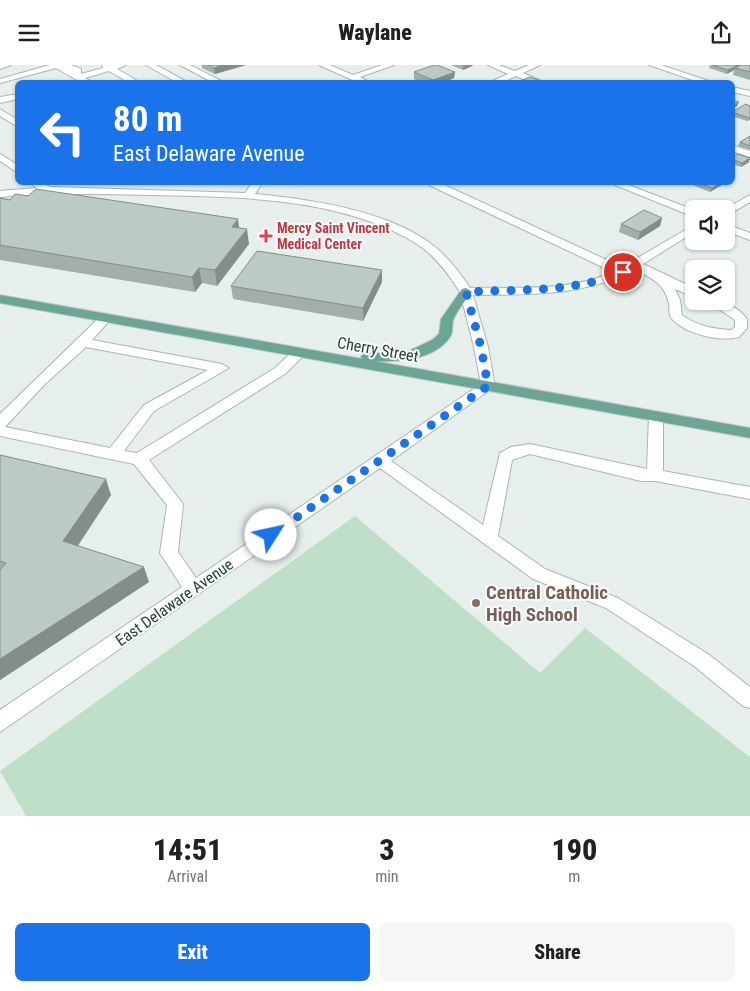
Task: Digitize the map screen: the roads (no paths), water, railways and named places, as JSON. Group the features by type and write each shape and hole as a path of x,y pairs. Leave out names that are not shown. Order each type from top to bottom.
{"main road":[{"path":"301,353 398,358 420,353 435,345 445,335 447,319 466,292"},
{"name":"Cherry Street","path":"0,299 750,433"}],"street":[{"path":"0,67 7,65"},
{"path":"0,81 59,65 78,71 79,76 85,80"},
{"path":"79,76 106,67 122,65"},
{"path":"150,65 179,80"},
{"path":"184,65 215,80"},
{"path":"323,65 360,80"},
{"path":"354,77 390,65"},
{"path":"492,65 534,80"},
{"path":"499,80 536,65"},
{"path":"653,65 701,80"},
{"path":"106,67 131,80"},
{"path":"735,90 750,94"},
{"path":"0,100 15,97"},
{"path":"0,112 15,122"},
{"path":"735,149 750,154"},
{"path":"0,157 15,168"},
{"path":"38,185 48,190"},
{"path":"250,197 255,185"},
{"path":"437,185 623,272"},
{"path":"620,185 685,210"},
{"path":"0,194 92,187 250,197 283,200 346,212 396,228 419,240 439,257 456,275 466,292 481,347 488,386"},
{"path":"735,207 750,198"},
{"path":"735,231 750,237"},
{"path":"466,292 572,287 590,284 623,272 685,234"},
{"path":"635,265 685,289"},
{"path":"662,279 673,293 676,302 676,316 687,326 706,332 734,334 741,328 741,319 730,310"},
{"path":"0,423 38,382 106,318"},
{"path":"82,342 222,368 149,408 114,453"},
{"path":"139,459 280,371 301,353"},
{"name":"East Delaware Avenue","path":"0,723 488,386"},
{"path":"655,475 656,416"},
{"path":"0,431 139,459 175,505 170,553 193,589"},
{"path":"489,538 505,457 516,451 530,449 641,475 655,475 750,493"},
{"path":"379,461 539,574 612,603 701,660 750,699"}],"place":[{"name":"Mercy Saint Vincent Medical Center","path":"266,236"},
{"name":"Central Catholic High School","path":"476,603"}]}
